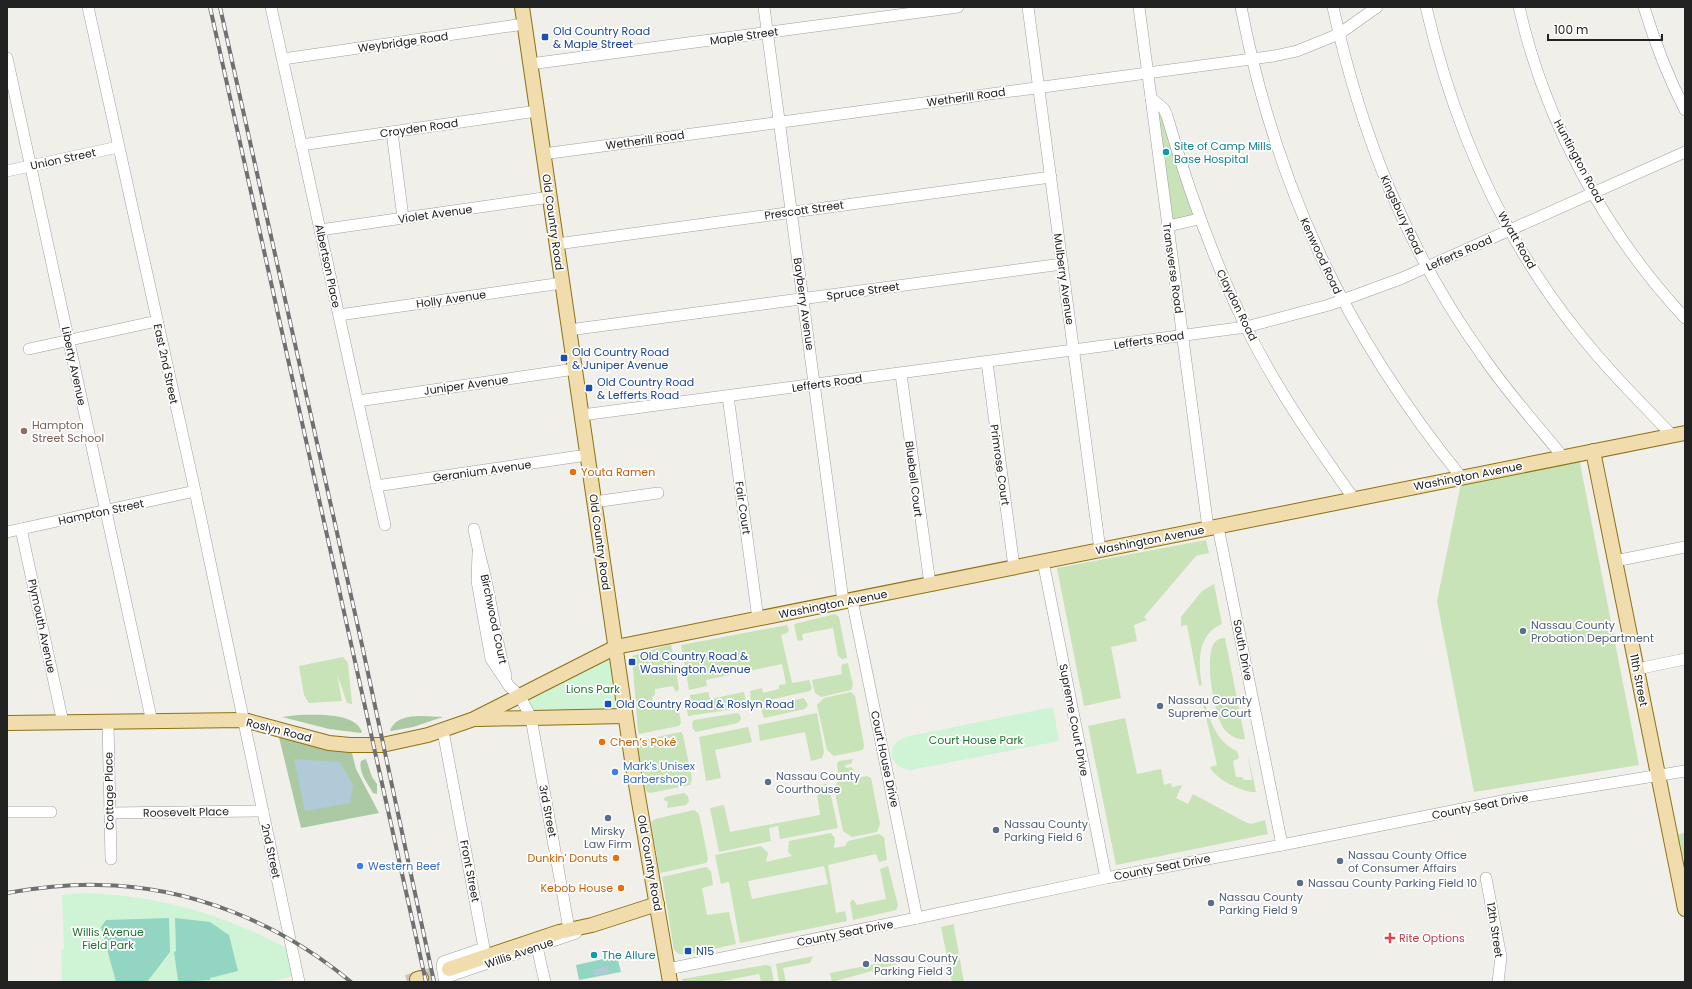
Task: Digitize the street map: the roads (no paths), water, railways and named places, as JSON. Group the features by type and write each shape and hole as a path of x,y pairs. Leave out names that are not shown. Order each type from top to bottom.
{"main road":[{"name":"Old Country Road","path":"522,7 625,716 669,975"},
{"name":"Washington Avenue","path":"616,647 1679,434"},
{"name":"11th Street","path":"1593,451 1685,909"},
{"name":"Roslyn Road","path":"7,723 244,720 329,743 350,745 395,743 443,731 474,719 616,647"},
{"name":"Roslyn Road","path":"474,719 625,716"},
{"name":"Willis Avenue","path":"446,976 569,929 592,925 657,904"}],"street":[{"name":"East 2nd Street","path":"88,7 244,720"},
{"name":"Albertson Place","path":"271,7 385,525"},
{"name":"Bayberry Avenue","path":"764,7 814,385 848,601"},
{"name":"Maple Street","path":"530,64 958,7"},
{"name":"Mulberry Avenue","path":"1028,7 1100,550"},
{"name":"Transverse Road","path":"1139,7 1182,336 1213,527"},
{"name":"Kenwood Road","path":"1241,7 1261,98 1283,167 1309,233 1342,300 1364,339 1400,396 1462,478"},
{"name":"Kingsbury Road","path":"1333,7 1352,87 1373,149 1402,217 1427,267 1449,305 1484,358 1563,458"},
{"name":"Wetherill Road","path":"543,154 1274,56 1297,50 1339,34 1377,7"},
{"name":"Wyatt Road","path":"1426,7 1450,97 1478,167 1510,230 1544,286 1576,329 1618,379 1679,434"},
{"name":"Huntington Road","path":"1519,7 1536,69 1553,112 1593,193 1633,255 1685,318"},
{"path":"1644,7 1653,37 1669,77 1685,110"},
{"name":"Weybridge Road","path":"283,60 524,24"},
{"name":"Liberty Avenue","path":"7,58 152,722"},
{"name":"Claydon Road","path":"1151,98 1164,109 1168,116 1184,175 1199,219 1246,327 1295,412 1354,499"},
{"name":"Croyden Road","path":"301,144 537,111"},
{"path":"392,132 403,218"},
{"name":"Union Street","path":"7,171 118,147"},
{"name":"Lefferts Road","path":"582,415 901,374 1246,327 1362,294 1427,267 1685,152"},
{"name":"Prescott Street","path":"557,244 1050,177"},
{"name":"Violet Avenue","path":"320,230 550,197"},
{"path":"1168,226 1199,219"},
{"name":"Spruce Street","path":"569,330 1062,264"},
{"name":"Holly Avenue","path":"339,315 562,283"},
{"path":"29,349 157,321"},
{"name":"Primrose Court","path":"987,362 1014,567"},
{"name":"Juniper Avenue","path":"358,400 575,370"},
{"name":"Bluebell Court","path":"901,374 930,584"},
{"name":"Fair Court","path":"728,396 758,618"},
{"name":"Geranium Avenue","path":"376,486 587,455"},
{"name":"Hampton Street","path":"7,532 195,492"},
{"path":"594,502 658,493"},
{"name":"South Drive","path":"1213,527 1282,845"},
{"name":"Plymouth Avenue","path":"21,529 63,723"},
{"name":"Birchwood Court","path":"474,529 500,655 509,686 520,696"},
{"path":"1615,561 1685,547"},
{"name":"Supreme Court Drive","path":"1043,562 1106,878"},
{"name":"Court House Drive","path":"848,601 918,918"},
{"path":"1637,669 1685,659"},
{"name":"3rd Street","path":"520,696 531,718 569,929"},
{"name":"2nd Street","path":"244,720 299,982"},
{"name":"Cottage Place","path":"108,722 111,859"},
{"name":"Front Street","path":"443,731 484,948 443,962 442,966 446,976"},
{"name":"County Seat Drive","path":"669,975 918,918 1106,878 1282,845 1507,800 1685,771"},
{"name":"Roosevelt Place","path":"110,813 263,811"},
{"path":"7,812 51,812"},
{"name":"12th Street","path":"1486,878 1501,957 1498,982"},
{"name":"Willis Avenue","path":"446,976 537,947 574,934 592,925"},
{"path":"537,947 545,982"}],"water":[{"path":"294,759 340,762 353,785 350,803 305,811"},
{"path":"607,966 609,973 594,976 593,970"}],"tunnel":[{"path":"421,978 449,969"},
{"path":"407,982 417,979"}],"railway":[{"path":"210,7 426,982"},
{"path":"220,7 362,645 434,982"},
{"path":"7,893 75,885 132,887 166,892 200,901 232,912 264,926 294,942 324,961 351,982"}],"place":[{"name":"Old Country Road & Maple Street","path":"545,37"},
{"name":"Site of Camp Mills Base Hospital","path":"1166,152"},
{"name":"Old Country Road & Juniper Avenue","path":"564,358"},
{"name":"Old Country Road & Lefferts Road","path":"589,388"},
{"name":"Hampton Street School","path":"24,431"},
{"name":"Youta Ramen","path":"573,472"},
{"name":"Nassau County Probation Department","path":"1523,631"},
{"name":"Old Country Road & Washington Avenue","path":"632,662"},
{"name":"Old Country Road & Roslyn Road","path":"608,704"},
{"name":"Nassau County Supreme Court","path":"1160,706"},
{"name":"Chen’s Poké","path":"602,742"},
{"name":"Mark's Unisex Barbershop","path":"615,772"},
{"name":"Nassau County Courthouse","path":"768,782"},
{"name":"Mirsky Law Firm","path":"608,818"},
{"name":"Nassau County Parking Field 6","path":"996,830"},
{"name":"Dunkin' Donuts","path":"616,858"},
{"name":"Nassau County Office of Consumer Affairs","path":"1340,861"},
{"name":"Western Beef","path":"360,866"},
{"name":"Nassau County Parking Field 10","path":"1300,883"},
{"name":"Kebob House","path":"621,888"},
{"name":"Nassau County Parking Field 9","path":"1211,903"},
{"name":"Rite Options","path":"1390,938"},
{"name":"N15","path":"688,951"},
{"name":"The Allure","path":"594,955"},
{"name":"Nassau County Parking Field 3","path":"866,964"}],"park label":[{"name":"Lions Park","path":"593,689"},
{"name":"Court House Park","path":"976,740"},
{"name":"Willis Avenue Field Park","path":"108,938"}]}
